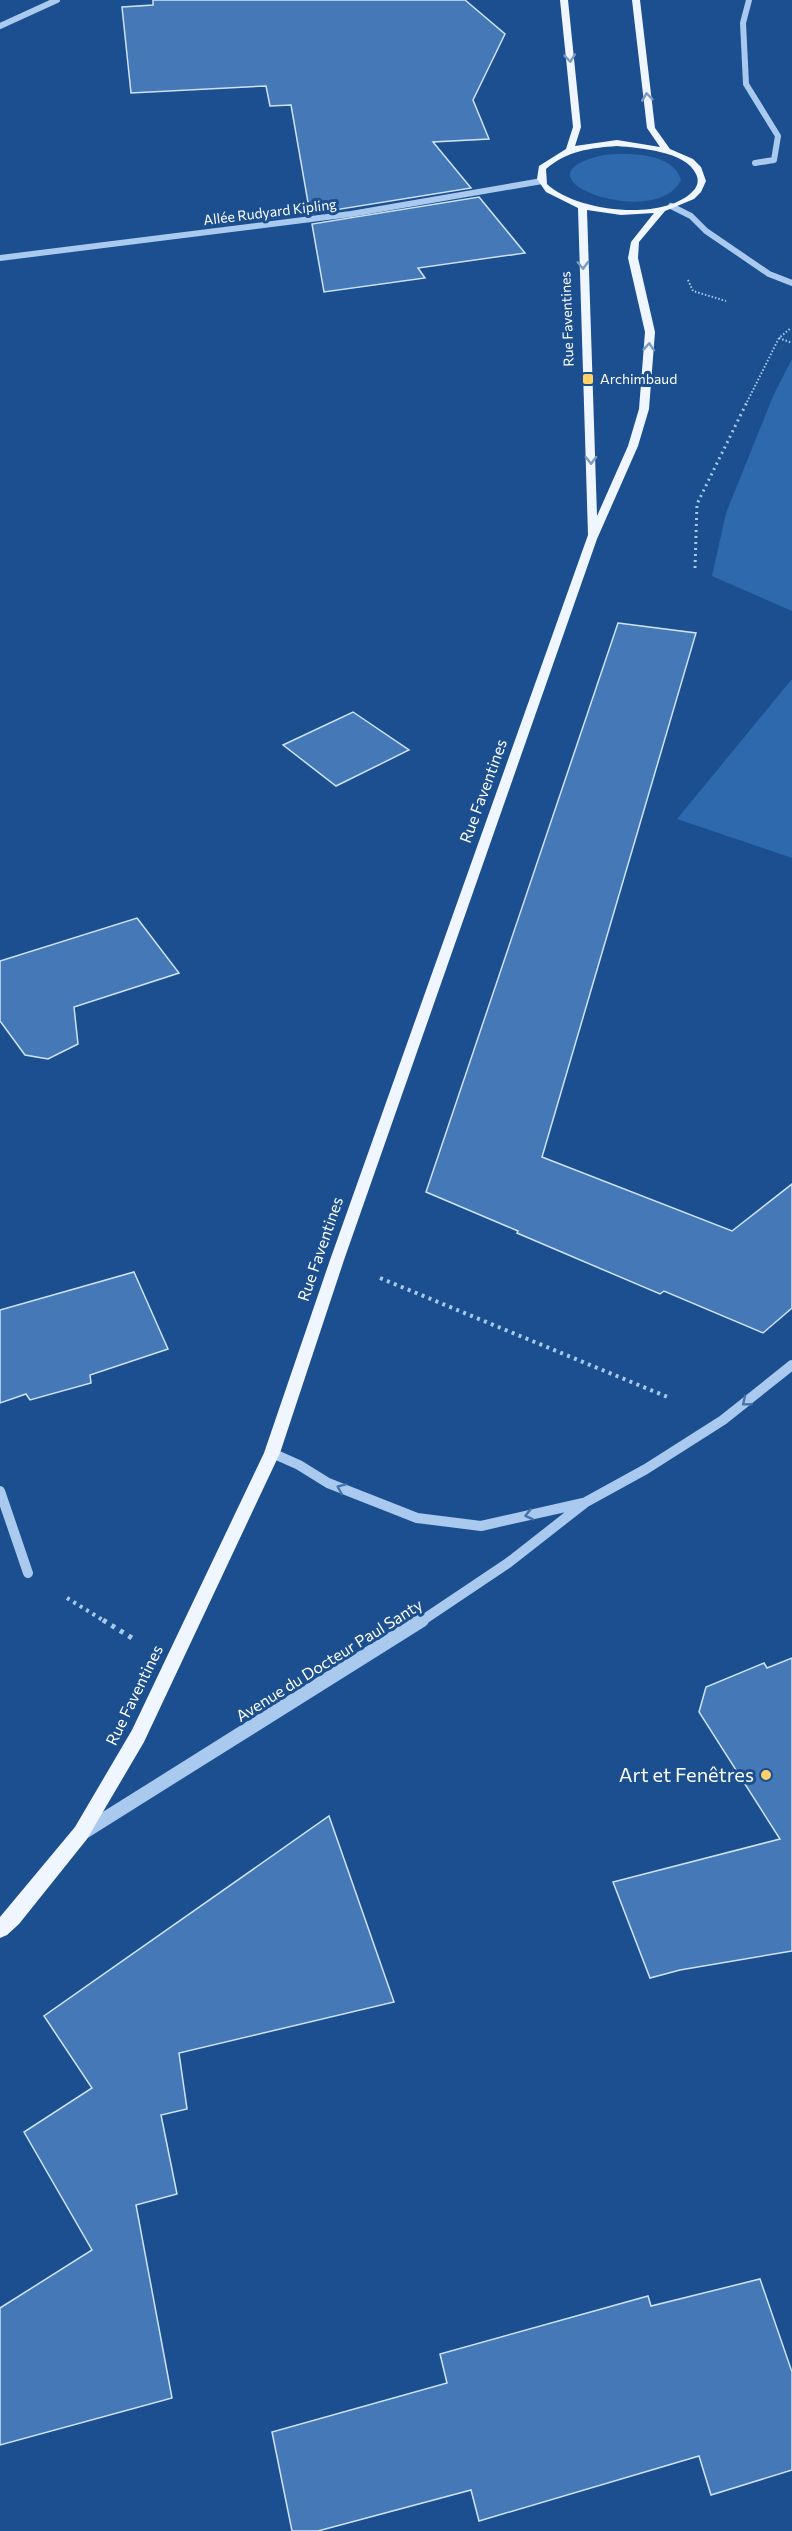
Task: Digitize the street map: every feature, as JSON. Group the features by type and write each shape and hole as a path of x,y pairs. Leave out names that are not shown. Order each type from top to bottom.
{"main road":[{"path":"564,0 577,127 570,150"},
{"path":"636,0 651,128 666,150"},
{"name":"Rue Faventines","path":"617,143 666,150 688,160 701,173 703,182 698,192 687,200 667,207 622,212 582,206 562,199 548,190 542,181 542,168 553,158 570,150 617,143"},
{"name":"Rue Faventines","path":"582,206 592,539"},
{"name":"Rue Faventines","path":"0,1929 12,1918 81,1833 138,1736 272,1453 337,1260 592,539 633,446 644,409 650,332 633,258 635,242 667,207"}],"street":[{"path":"0,26 57,0"},
{"path":"749,0 743,23 747,84 778,136 774,160 755,163"},
{"name":"Allée Rudyard Kipling","path":"0,258 351,214 542,181"},
{"path":"667,207 691,216 706,231 768,274 792,284"},
{"name":"Avenue du Docteur Paul Santy","path":"81,1833 385,1645 508,1563 586,1502 646,1469 723,1420 792,1365"},
{"name":"Avenue du Docteur Paul Santy","path":"272,1453 328,1483 417,1518 481,1526 586,1502"},
{"path":"0,1491 28,1574"}],"path":[{"path":"695,568 697,504 779,338 792,327"},
{"path":"779,338 792,343"},
{"path":"337,1260 676,1400"},
{"path":"28,1574 172,1662"}],"shaded area":[{"path":"625,154 659,159 669,164 681,180 667,195 645,201 619,201 596,195 578,186 570,176 577,165 604,155"},
{"path":"792,359 792,611 712,576 726,513 774,394"},
{"path":"792,679 792,858 677,819"}],"building":[{"path":"153,0 465,0 505,34 473,100 489,139 433,142 471,188 310,214 291,105 270,106 266,86 131,93 122,7 153,5"},
{"path":"479,197 525,253 418,268 425,278 324,292 312,224"},
{"path":"618,623 696,633 542,1157 732,1231 792,1184 792,1308 763,1333 664,1291 660,1294 426,1192"},
{"path":"353,712 409,750 336,786 283,745"},
{"path":"137,918 179,973 74,1007 78,1044 48,1059 25,1055 0,1021 0,961"},
{"path":"134,1272 168,1349 90,1375 91,1383 30,1400 26,1394 0,1403 0,1310"},
{"name":"Art et Fenêtres","path":"792,1658 792,1951 680,1970 650,1978 613,1882 780,1839 699,1712 706,1687 764,1663 767,1668"},
{"path":"329,1816 394,2002 179,2053 187,2109 161,2115 177,2194 136,2205 172,2398 0,2445 0,2308 92,2250 24,2132 92,2088 44,2016"},
{"path":"760,2279 792,2372 792,2470 711,2495 699,2456 479,2521 471,2490 318,2531 292,2531 272,2432 447,2383 440,2354 648,2296 651,2306"}],"place":[{"name":"Archimbaud","path":"588,379"},
{"name":"Art et Fenêtres","path":"766,1775"}]}
